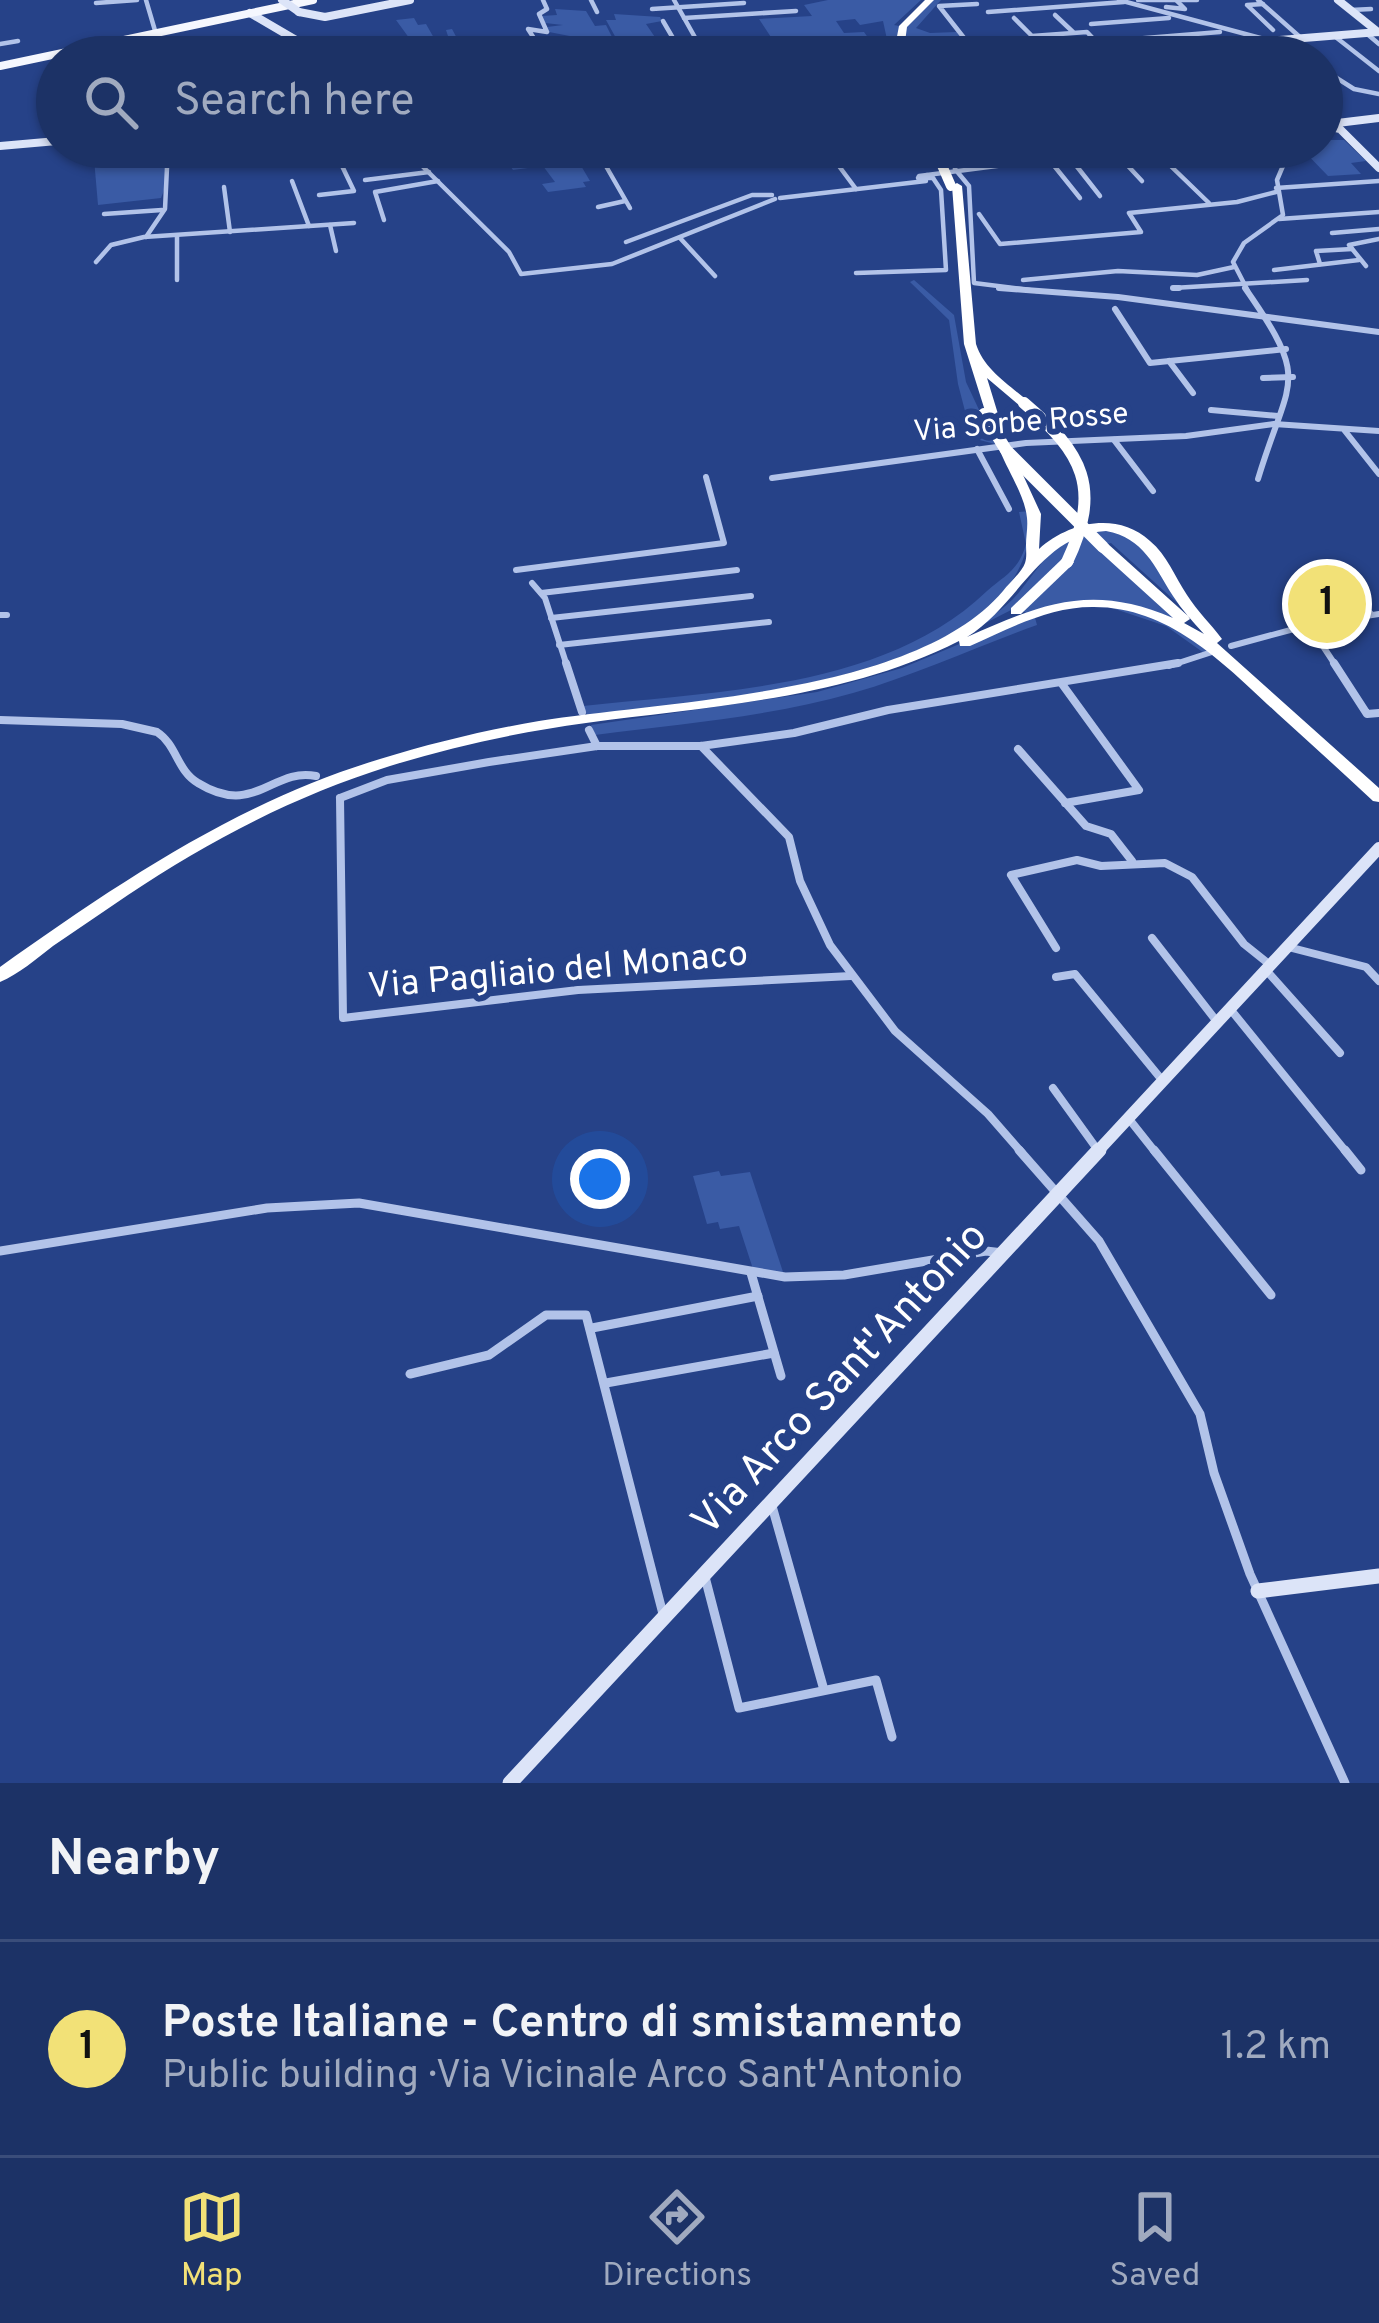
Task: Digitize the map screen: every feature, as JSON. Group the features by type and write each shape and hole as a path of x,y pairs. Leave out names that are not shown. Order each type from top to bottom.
{"highway":[{"path":"899,36 900,26 927,0"},
{"path":"946,168 954,186 970,344 988,414 1031,469 1106,547"},
{"path":"954,186 968,374 1034,514 1031,565"},
{"path":"0,981 189,854 277,807 354,776 488,740 819,690 919,661 1016,615 1066,562 1088,504 1084,476 1075,452 1052,425 988,374 970,344"},
{"path":"1006,450 1106,547 1379,788"},
{"path":"0,981 174,856 316,783 468,739 771,694 860,674 960,635 990,614 1058,537 1072,531 1106,527 1140,537 1156,551 1178,592 1217,645"},
{"path":"1016,615 1076,602 1139,608 1217,645"},
{"path":"1356,770 1379,797"}],"main road":[{"path":"142,36 313,0"},
{"path":"1,63 36,56"}],"street":[{"path":"97,3 137,0"},
{"path":"146,0 155,34"},
{"path":"250,14 267,6 267,0"},
{"path":"282,0 299,12 325,17 410,0"},
{"path":"532,36 528,29 547,32 539,14 548,9 543,0"},
{"path":"591,0 598,12"},
{"path":"674,0 694,36"},
{"path":"1013,0 1022,9"},
{"path":"1058,0 1064,6"},
{"path":"1138,0 1197,0"},
{"path":"1161,2 1170,10 1185,9 1176,0"},
{"path":"1338,0 1379,32"},
{"path":"988,12 1122,1 1228,32"},
{"path":"1272,35 1247,5 1261,2 1299,36"},
{"path":"652,9 744,3"},
{"path":"963,36 939,6 977,4"},
{"path":"1349,10 1371,9"},
{"path":"261,11 267,21"},
{"path":"684,18 796,11"},
{"path":"250,14 289,36"},
{"path":"1055,15 1074,33"},
{"path":"1014,18 1032,36 1087,32 1091,36"},
{"path":"1091,24 1177,18"},
{"path":"663,21 671,36"},
{"path":"1178,36 1228,32 1282,36"},
{"path":"1322,36 1379,32"},
{"path":"1366,33 1379,44"},
{"path":"0,44 18,41"},
{"path":"1343,43 1378,70"},
{"path":"1363,71 1378,70"},
{"path":"1343,82 1379,94"},
{"path":"1343,88 1352,87"},
{"path":"1343,123 1379,118"},
{"path":"1343,134 1379,167"},
{"path":"0,146 36,143"},
{"path":"144,237 159,226 170,187 169,168"},
{"path":"319,195 354,191 343,168"},
{"path":"427,168 509,252 521,274 602,266 773,197"},
{"path":"607,168 630,208"},
{"path":"841,168 856,188"},
{"path":"626,242 752,194 773,197 856,188 966,168"},
{"path":"1058,168 1081,198"},
{"path":"1078,168 1100,196"},
{"path":"1130,168 1142,181"},
{"path":"1171,168 1212,206"},
{"path":"1278,219 1282,206 1276,190 1284,168"},
{"path":"955,169 969,186 978,286 1104,296 1379,332"},
{"path":"365,180 431,172"},
{"path":"856,273 946,270 942,193 929,176"},
{"path":"292,181 309,226"},
{"path":"384,220 375,192 439,181"},
{"path":"980,214 1000,244 1141,232 1129,213 1212,206 1276,190 1379,181"},
{"path":"224,187 230,232"},
{"path":"598,207 625,201"},
{"path":"104,214 162,210"},
{"path":"1258,479 1293,377 1286,349 1234,267 1244,242 1278,219 1379,212"},
{"path":"96,262 111,245 144,237 355,223"},
{"path":"330,225 335,251"},
{"path":"1332,232 1379,229"},
{"path":"177,236 177,280"},
{"path":"680,238 715,275"},
{"path":"1366,266 1351,244 1379,239"},
{"path":"1321,265 1312,253 1352,249"},
{"path":"1274,270 1359,260"},
{"path":"1023,280 1118,271 1197,275 1234,267"},
{"path":"1173,289 1307,280"},
{"path":"1115,309 1150,363 1286,349"},
{"path":"1168,360 1193,393"},
{"path":"1263,379 1293,377"},
{"path":"1211,410 1276,420"},
{"name":"Via Sorbe Rosse","path":"772,478 976,448 1186,436 1276,420 1379,431"},
{"path":"1345,430 1379,474"},
{"path":"1113,439 1153,491"},
{"path":"976,448 1009,509"},
{"path":"516,570 724,543 706,477"},
{"path":"541,593 737,570"},
{"path":"532,584 551,618 582,712"},
{"path":"551,618 752,596"},
{"path":"1349,597 1355,596 1376,614"},
{"path":"330,792 340,798 387,780 597,746 701,746 794,733 972,695 1165,667 1217,645 1376,614"},
{"path":"559,645 769,622"},
{"path":"1309,625 1367,714 1379,713"},
{"path":"1062,684 1139,790 1065,803"},
{"path":"0,720 43,727 130,726 158,733 171,744 184,774 206,788 238,796 257,796 302,774 316,776"},
{"path":"589,730 597,746"},
{"path":"701,746 789,837 800,881 830,945 903,1040 988,1114 1100,1240 1196,1404 1230,1520 1258,1591 1346,1783"},
{"path":"1018,749 1086,826 1111,834 1133,862"},
{"name":"Via Pagliaio del Monaco","path":"340,798 344,1018 578,990 853,975"},
{"name":"Via Arco Sant'Antonio","path":"511,1783 1379,848"},
{"path":"1056,948 1011,875 1077,860 1091,868 1133,862 1167,864 1193,878 1340,1053"},
{"path":"1152,938 1219,1024"},
{"path":"1288,947 1366,967 1379,981"},
{"path":"1056,977 1075,974 1163,1082"},
{"path":"1231,1010 1361,1170"},
{"path":"1053,1088 1097,1149"},
{"path":"1127,1117 1271,1294"},
{"path":"0,1252 224,1214 359,1203 785,1277 844,1275 986,1251 1004,1253"},
{"path":"751,1273 781,1376"},
{"path":"592,1328 758,1296"},
{"path":"410,1373 489,1355 546,1316 586,1315 664,1620"},
{"path":"606,1383 774,1353"},
{"path":"771,1503 824,1690"},
{"path":"705,1575 739,1708 876,1680 892,1737"},
{"path":"1258,1591 1379,1576"}],"shaded area":[{"path":"828,0 921,0 894,25 904,27 933,0 941,0 916,28 960,36 886,36 883,21 860,25 855,19 836,21 844,33 867,36 770,36 759,19 812,16 804,5"},
{"path":"555,9 586,11 595,26 606,25 612,36 549,32 547,27 563,25 545,23 542,16 557,15"},
{"path":"614,14 660,17 662,21 646,24 654,36 615,36 606,20 616,20"},
{"path":"414,18 418,25 426,24 433,36 408,36 396,20"},
{"path":"1343,140 1366,161 1351,163 1361,174 1328,176 1320,168 1343,168"},
{"path":"95,168 166,168 161,198 98,205"},
{"path":"544,168 582,168 590,181 583,182 586,187 548,192 542,184 555,182"},
{"path":"914,280 954,315 966,382 995,444 972,438 949,320 910,282"},
{"path":"1030,511 1025,538 1019,512"},
{"path":"1110,530 1140,540 1184,609 1111,543 1098,547 1181,623 1118,602 1161,618 1211,650 1204,653 1166,626 1100,604 1034,614 1037,625 900,678 821,701 595,735 591,725 817,692 902,668 1029,615 1017,607 966,633 1008,603 1066,540"},
{"path":"1021,556 1019,568 982,613 926,646 856,671 707,700 587,715 583,706 743,689 850,666 900,648 946,623 1005,576"},
{"path":"719,1171 721,1176 750,1172 783,1272 753,1269 739,1226 720,1229 718,1222 707,1224 693,1176"}],"place":[{"name":"Poste Italiane - Centro di smistamento","path":"1327,604"}]}
